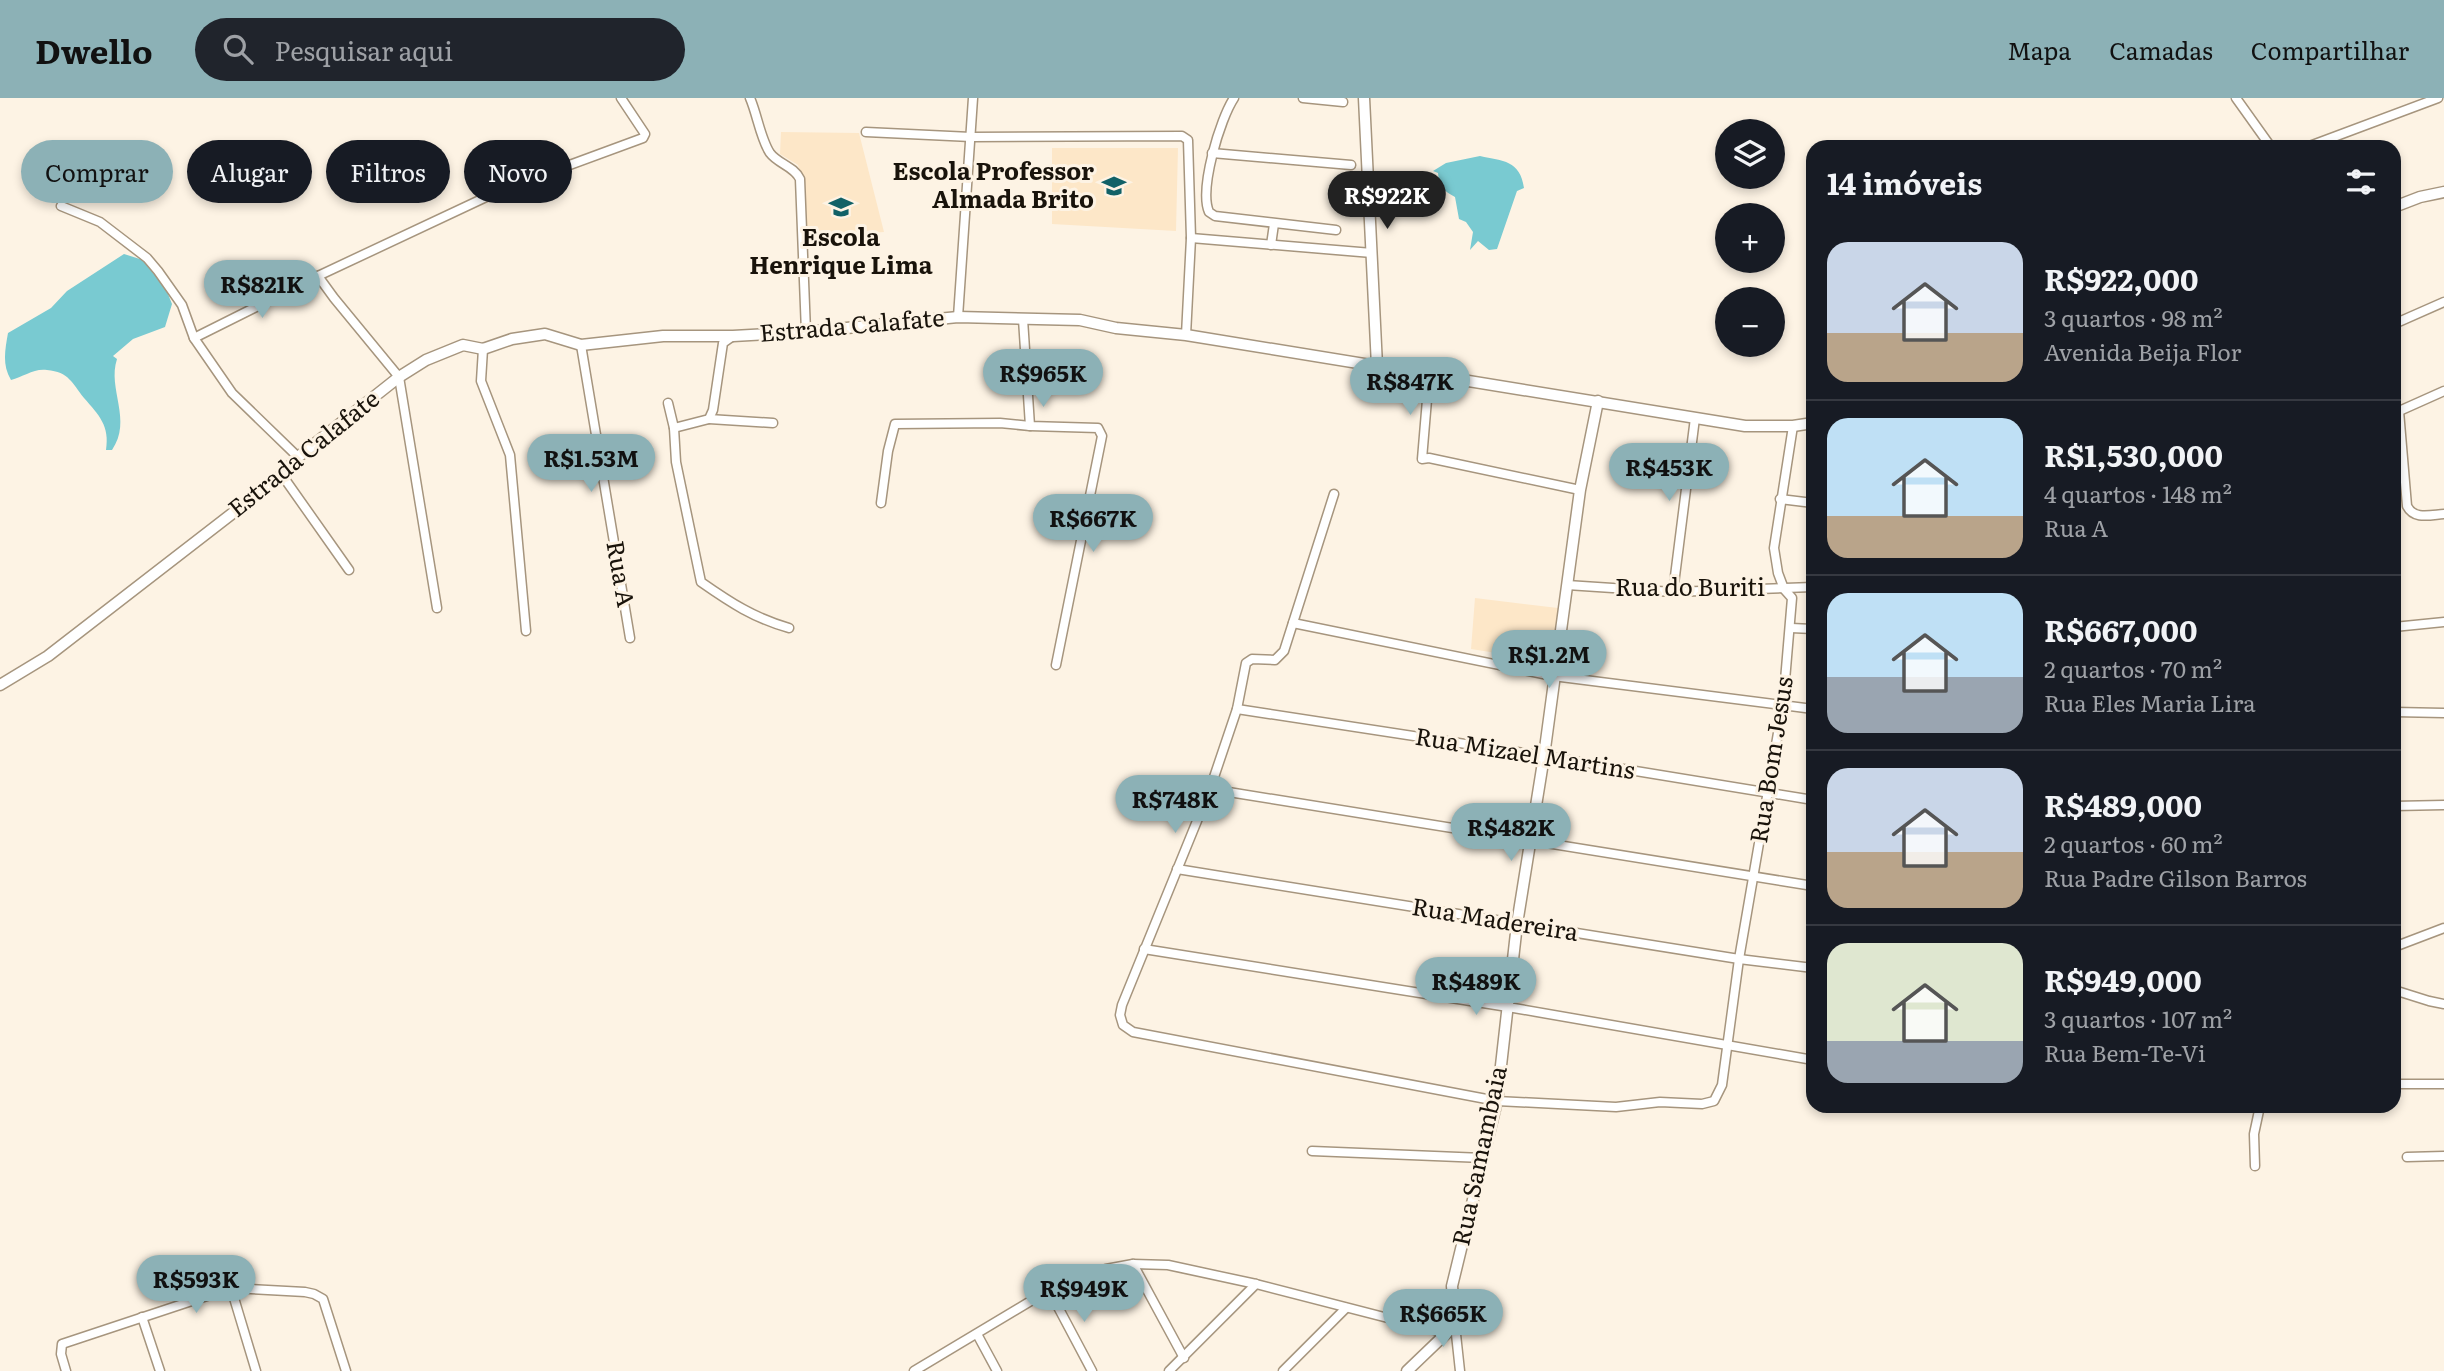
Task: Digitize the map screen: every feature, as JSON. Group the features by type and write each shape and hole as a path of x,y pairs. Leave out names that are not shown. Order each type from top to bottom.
{"street":[{"path":"194,338 499,191 643,138 645,134 621,98"},
{"path":"750,98 767,148 772,156 794,170 800,179 806,332"},
{"path":"958,317 973,98"},
{"path":"1234,98 1222,118 1212,153 1207,198 1209,212 1215,216 1336,230"},
{"path":"1303,98 1343,102"},
{"path":"1364,98 1377,366"},
{"path":"2235,98 2266,140"},
{"path":"2326,140 2438,98"},
{"path":"866,132 971,137 1182,136 1188,140 1191,238 1186,335"},
{"path":"1212,153 1352,165"},
{"path":"2401,204 2444,192"},
{"path":"61,206 100,222 146,258 164,278 182,305 194,338 232,393 298,457"},
{"path":"1272,245 1274,223"},
{"path":"1191,238 1372,253"},
{"path":"318,276 399,377 437,608"},
{"path":"2401,321 2444,302"},
{"name":"Estrada Calafate","path":"0,685 48,656 282,475 298,457 399,377 426,360 463,345 482,348 512,339 545,334 581,345 663,336 733,337 958,317 1080,320 1116,328 1186,335 1745,426 1806,424"},
{"path":"1023,318 1030,426"},
{"path":"709,419 713,410 723,343 733,337"},
{"name":"Rua A","path":"581,345 630,638"},
{"path":"482,348 481,381 510,455 526,631"},
{"path":"1429,376 1422,459 1429,458 1580,490"},
{"path":"2401,410 2444,391"},
{"name":"Rua Samambaia","path":"1460,1371 1452,1286 1497,1101 1517,924 1544,755 1580,490 1598,401"},
{"path":"668,403 674,428 676,462 701,582 730,603 761,620 789,628"},
{"path":"1673,592 1695,418"},
{"path":"674,428 709,419 773,423"},
{"path":"881,503 888,451 895,424 1000,423 1098,428 1102,438 1056,665"},
{"name":"Rua Bom Jesus","path":"1497,1101 1616,1107 1660,1102 1709,1103 1718,1096 1783,704 1792,598 1784,589 1775,564 1774,548 1793,426"},
{"path":"2401,450 2410,513 2417,516 2444,514"},
{"path":"282,475 349,570"},
{"path":"1334,494 1284,651 1279,658 1252,659 1245,663 1237,709 1210,789 1122,1005 1122,1026 1133,1032 1497,1101"},
{"path":"1780,499 1806,502"},
{"name":"Rua do Buriti","path":"1567,585 1673,592 1806,587"},
{"path":"2401,626 2444,622"},
{"path":"1293,623 1553,676 1806,708"},
{"path":"1791,628 1806,629"},
{"name":"Rua Mizael Martins","path":"1237,709 1544,755 1806,799"},
{"path":"2401,712 2444,713"},
{"path":"1210,789 1806,885"},
{"path":"2401,806 2444,805"},
{"name":"Rua Madereira","path":"1177,869 1739,959 1806,967"},
{"path":"2401,944 2444,928"},
{"path":"1144,949 1508,1007 1806,1059"},
{"path":"2401,992 2444,1004"},
{"path":"2401,1084 2444,1084"},
{"path":"2255,1166 2254,1134 2258,1113"},
{"path":"1312,1151 1483,1158"},
{"path":"2407,1157 2444,1156"},
{"path":"914,1371 1049,1290 1096,1272 1133,1264 1168,1265 1256,1284 1446,1333"},
{"path":"1133,1264 1184,1358"},
{"path":"1169,1371 1256,1284"},
{"path":"230,1288 256,1371"},
{"path":"66,1371 61,1354 62,1344 230,1288 314,1294 324,1299 346,1371"},
{"path":"1049,1290 1093,1371"},
{"path":"1283,1371 1346,1308"},
{"path":"142,1317 160,1371"},
{"path":"1407,1371 1455,1325"},
{"path":"977,1335 997,1371"}],"shaded area":[{"name":"Escola Henrique Lima","path":"781,132 859,133 884,232 804,238 803,182 798,165 780,154"},
{"name":"Escola Professor Almada Brito","path":"1052,148 1178,148 1176,231 1052,224"},
{"path":"1475,598 1558,608 1553,662 1471,649"}],"water":[{"path":"1480,156 1509,163 1519,172 1524,188 1517,191 1497,249 1489,250 1478,241 1470,250 1473,232 1466,222 1459,219 1455,197 1443,188 1438,173 1433,171 1446,163"},
{"path":"124,254 143,260 166,289 172,304 165,327 133,339 113,356 117,359 115,382 120,427 112,450 106,450 106,434 102,421 69,379 54,371 42,370 11,380 6,369 5,351 8,333 51,308 67,291"}],"place":[{"name":"Escola Professor Almada Brito","path":"1114,186"},
{"name":"Escola Henrique Lima","path":"841,207"}]}
